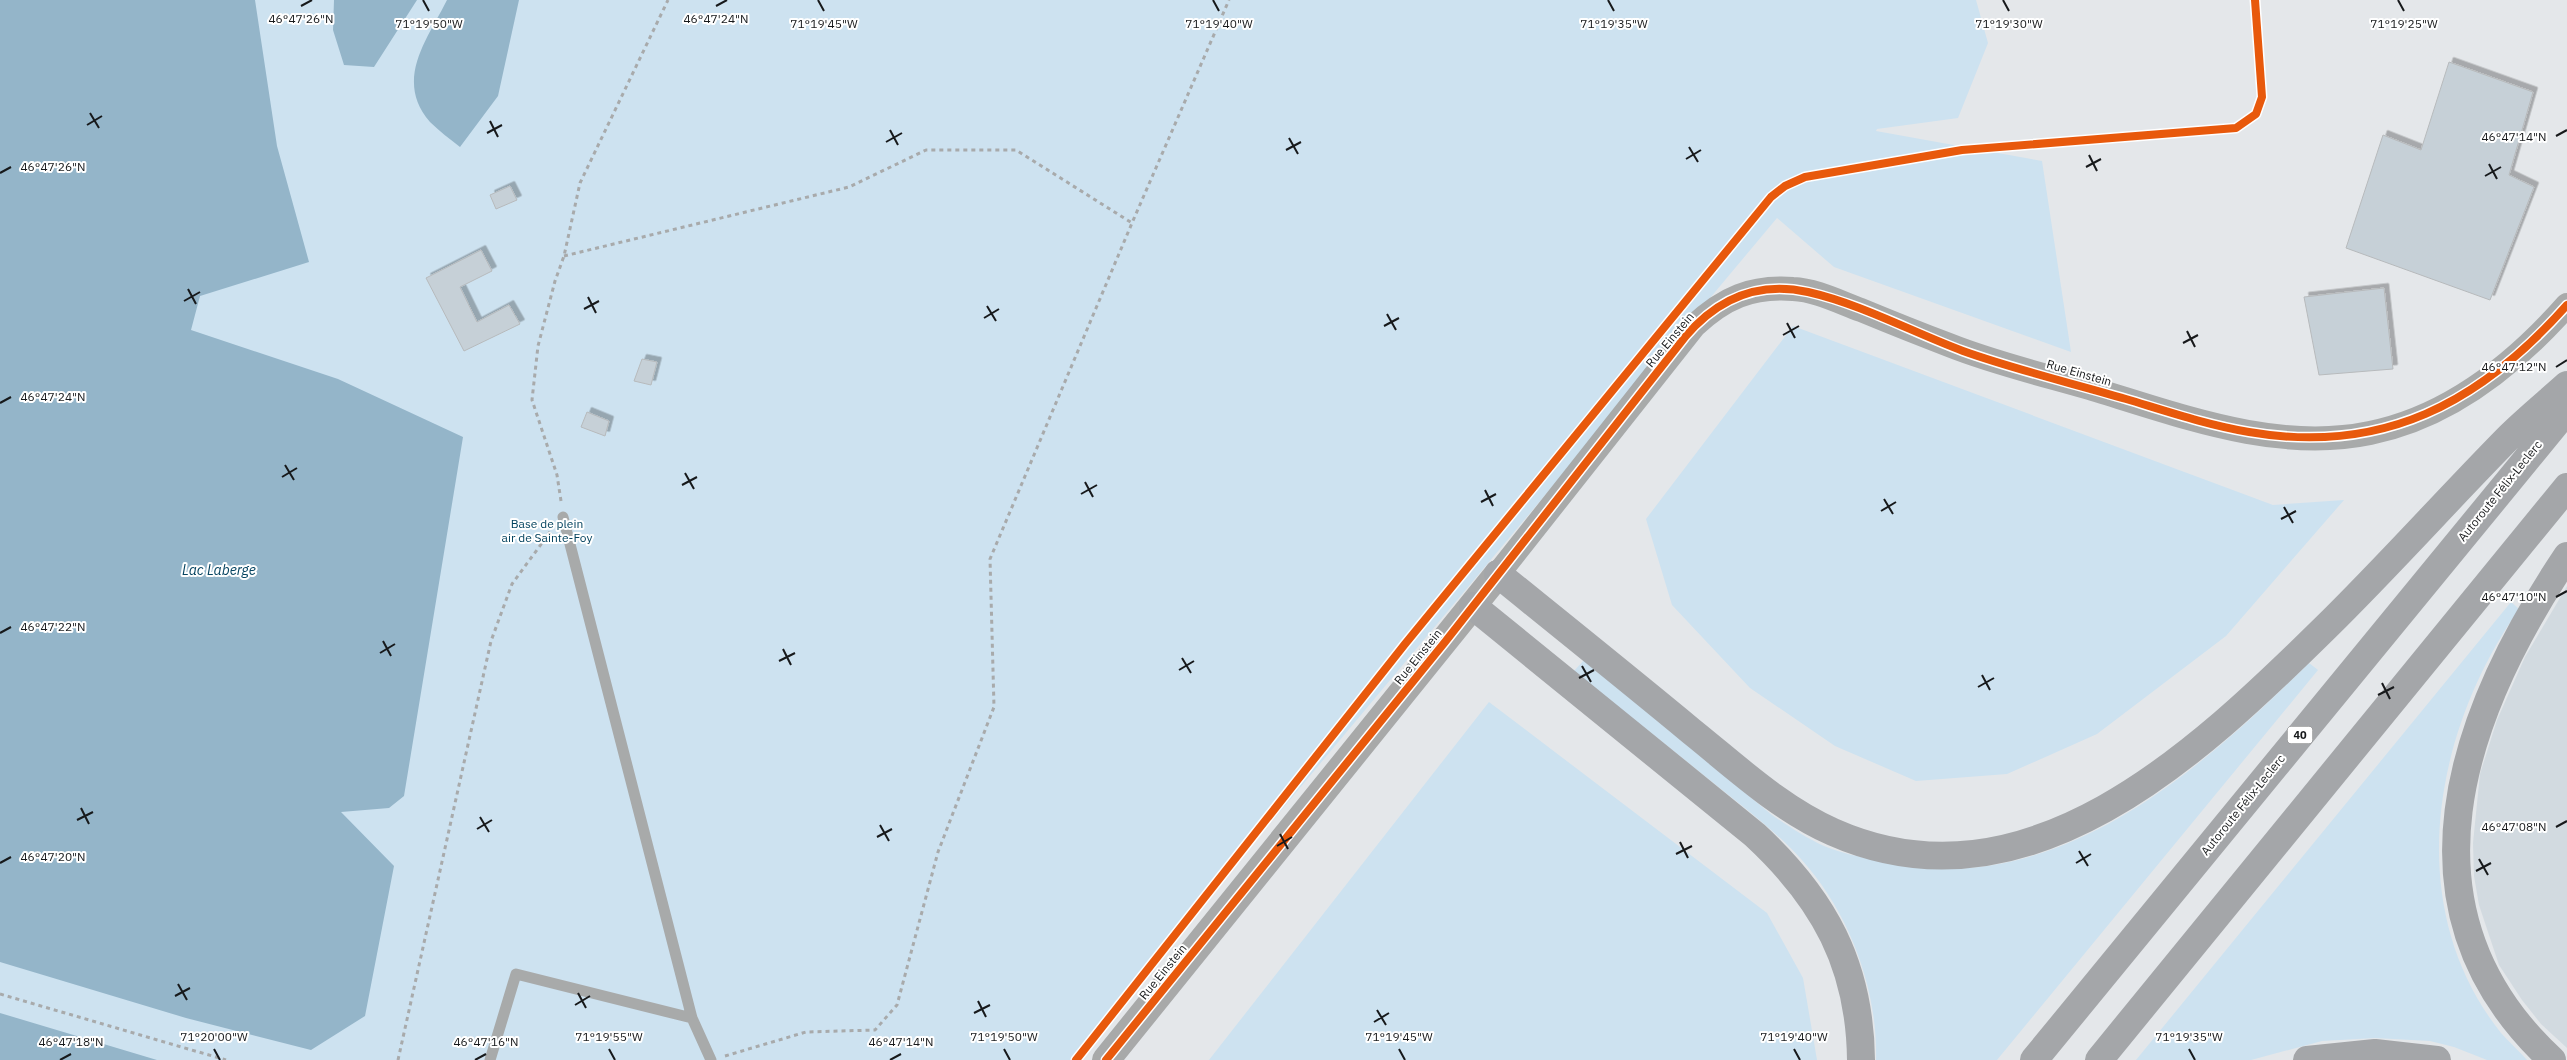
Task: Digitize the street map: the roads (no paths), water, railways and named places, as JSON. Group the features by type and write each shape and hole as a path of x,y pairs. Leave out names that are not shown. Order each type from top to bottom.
{"highway":[{"path":"1498,574 1758,785 1813,822 1853,839 1898,851 1949,854 2001,848 2056,832 2106,809 2153,780 2199,745 2275,677 2382,572 2509,437 2567,385"},
{"name":"Autoroute Félix-Leclerc","path":"2034,1060 2567,410"},
{"path":"2098,1060 2567,487"},
{"path":"2552,1060 2509,1013 2485,975 2476,955 2469,934 2459,889 2456,864 2457,816 2461,789 2474,737 2493,685 2518,635 2567,556"},
{"path":"1473,606 1755,835 1792,871 1819,908 1842,953 1858,1015 1861,1060"},
{"path":"2308,1060 2345,1054 2375,1053 2437,1060"}],"street":[{"name":"Rue Einstein","path":"1106,1060 1473,606 1694,326 1715,307 1738,295 1781,289 1796,289 1822,295 1964,351 2184,416 2250,432 2314,437 2369,433 2401,424 2435,410 2471,390 2506,366 2567,306"}],"lane":[{"path":"563,517 692,1018 716,1059"},
{"path":"490,1060 516,974 692,1018"}],"water":[{"name":"Lac Laberge","path":"0,0 255,0 277,146 309,262 200,296 191,330 338,379 463,437 404,796 389,808 341,812 394,866 365,1016 311,1050 186,1018 0,962"},
{"path":"334,0 417,0 374,67 344,65 333,30"},
{"path":"447,0 519,0 498,96 460,147 430,122 420,106 415,91 414,75 423,45"},
{"path":"0,1013 157,1060 0,1060"}],"park label":[{"name":"Base de plein air de Sainte-Foy","path":"547,531"}]}
